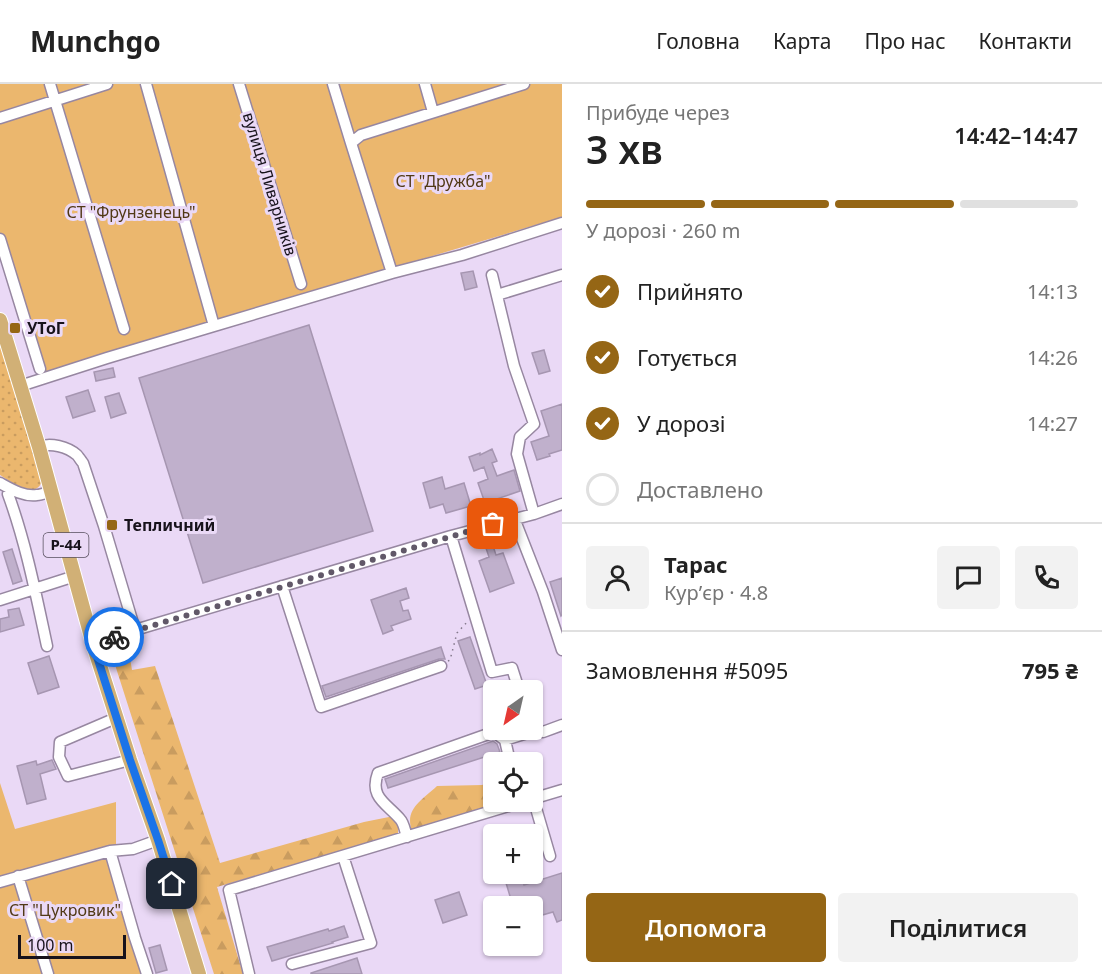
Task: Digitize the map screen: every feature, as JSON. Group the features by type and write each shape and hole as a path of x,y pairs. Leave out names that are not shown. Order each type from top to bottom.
{"main road":[{"name":"Р-44","path":"0,320 39,447 93,644 158,840 199,974"}],"street":[{"path":"50,84 124,329"},
{"path":"0,118 107,84"},
{"path":"146,84 214,326"},
{"name":"вулиця Ливарників","path":"239,84 301,284"},
{"path":"333,84 392,273"},
{"path":"425,84 433,112"},
{"path":"351,143 361,135 522,84"},
{"path":"20,386 392,273 462,255 562,223"},
{"path":"0,239 40,369"},
{"path":"492,275 514,366 534,424 520,437 518,454 534,514"},
{"path":"497,295 562,275"},
{"path":"39,447 55,445 77,455 83,463 135,630"},
{"path":"5,490 37,495 51,491"},
{"path":"5,490 15,513 47,646"},
{"path":"93,644 562,504"},
{"path":"514,518 543,592 562,650"},
{"path":"451,536 492,672 512,668 516,680"},
{"path":"0,600 75,576"},
{"path":"282,586 321,707 441,666"},
{"path":"116,718 60,742 59,757 68,776 130,760"},
{"path":"543,732 562,725"},
{"path":"407,837 402,820 379,799 375,780 378,773 483,736"},
{"path":"506,740 508,752"},
{"path":"543,796 562,790"},
{"path":"249,974 229,890 489,812"},
{"path":"537,812 550,856"},
{"path":"0,882 110,851 133,849 158,840"},
{"path":"110,851 147,974"},
{"path":"292,964 371,943 344,856"},
{"path":"18,876 48,974"}],"path":[{"path":"441,666 450,660 457,633 474,614"}],"green space":[{"name":"СТ \"Фрунзенець\"","path":"0,84 562,84 562,217 37,375 0,254"},
{"path":"0,342 42,480 35,489 23,488 0,475"},
{"path":"127,640 132,670 155,666 220,863 364,822 394,816 398,825 398,834 217,887 243,974 214,974 109,646"},
{"name":"СТ \"Цукровик\"","path":"0,783 15,829 116,802 116,856 150,974 0,974"},
{"path":"482,785 483,809 412,831 410,817 412,811 437,786"}],"building":[{"path":"473,271 477,287 465,290 461,273"},
{"path":"309,325 373,531 203,583 139,378"},
{"path":"544,350 550,371 539,374 532,353"},
{"path":"113,368 115,377 96,381 94,372"},
{"path":"88,390 95,411 73,418 66,397"},
{"path":"119,393 126,413 111,418 105,397"},
{"path":"562,404 562,450 537,460 531,442 549,436 541,411"},
{"path":"492,449 497,461 492,463 497,476 514,470 520,491 485,503 478,483 488,479 484,467 474,471 469,457"},
{"path":"442,477 445,489 464,483 471,506 446,513 443,504 430,508 423,483"},
{"path":"492,543 496,555 503,553 514,583 490,592 479,561 489,557 485,545"},
{"path":"12,549 22,581 13,584 3,552"},
{"path":"562,578 562,615 561,616 550,582"},
{"path":"406,588 409,598 400,601 403,611 408,610 411,619 391,626 393,630 383,634 371,600"},
{"path":"19,608 24,625 0,632 0,619 9,617 8,610"},
{"path":"470,637 485,680 483,680 483,686 475,689 458,641"},
{"path":"441,647 445,659 439,659 326,697 322,686"},
{"path":"49,656 59,687 38,694 28,663"},
{"path":"493,741 500,752 483,752 483,757 388,788 385,779"},
{"path":"52,760 56,769 40,774 46,799 27,804 17,766 36,761 37,765"},
{"path":"562,873 562,920 557,922 553,912 543,915 543,896 510,896 506,884 543,884 543,879"},
{"path":"459,892 467,915 443,923 435,900"},
{"path":"344,926 348,937 272,961 267,947"},
{"path":"160,945 167,970 156,973 149,948"},
{"path":"357,958 362,974 311,974 311,973"}],"way so far":[{"path":"114,637 493,524"}],"place":[{"name":"УТоГ","path":"15,328"},
{"name":"Тепличний","path":"112,525"}],"route":[{"path":"114,637 93,644 172,884"}],"park label":[{"name":"СТ \"Дружба\"","path":"443,181"}]}
